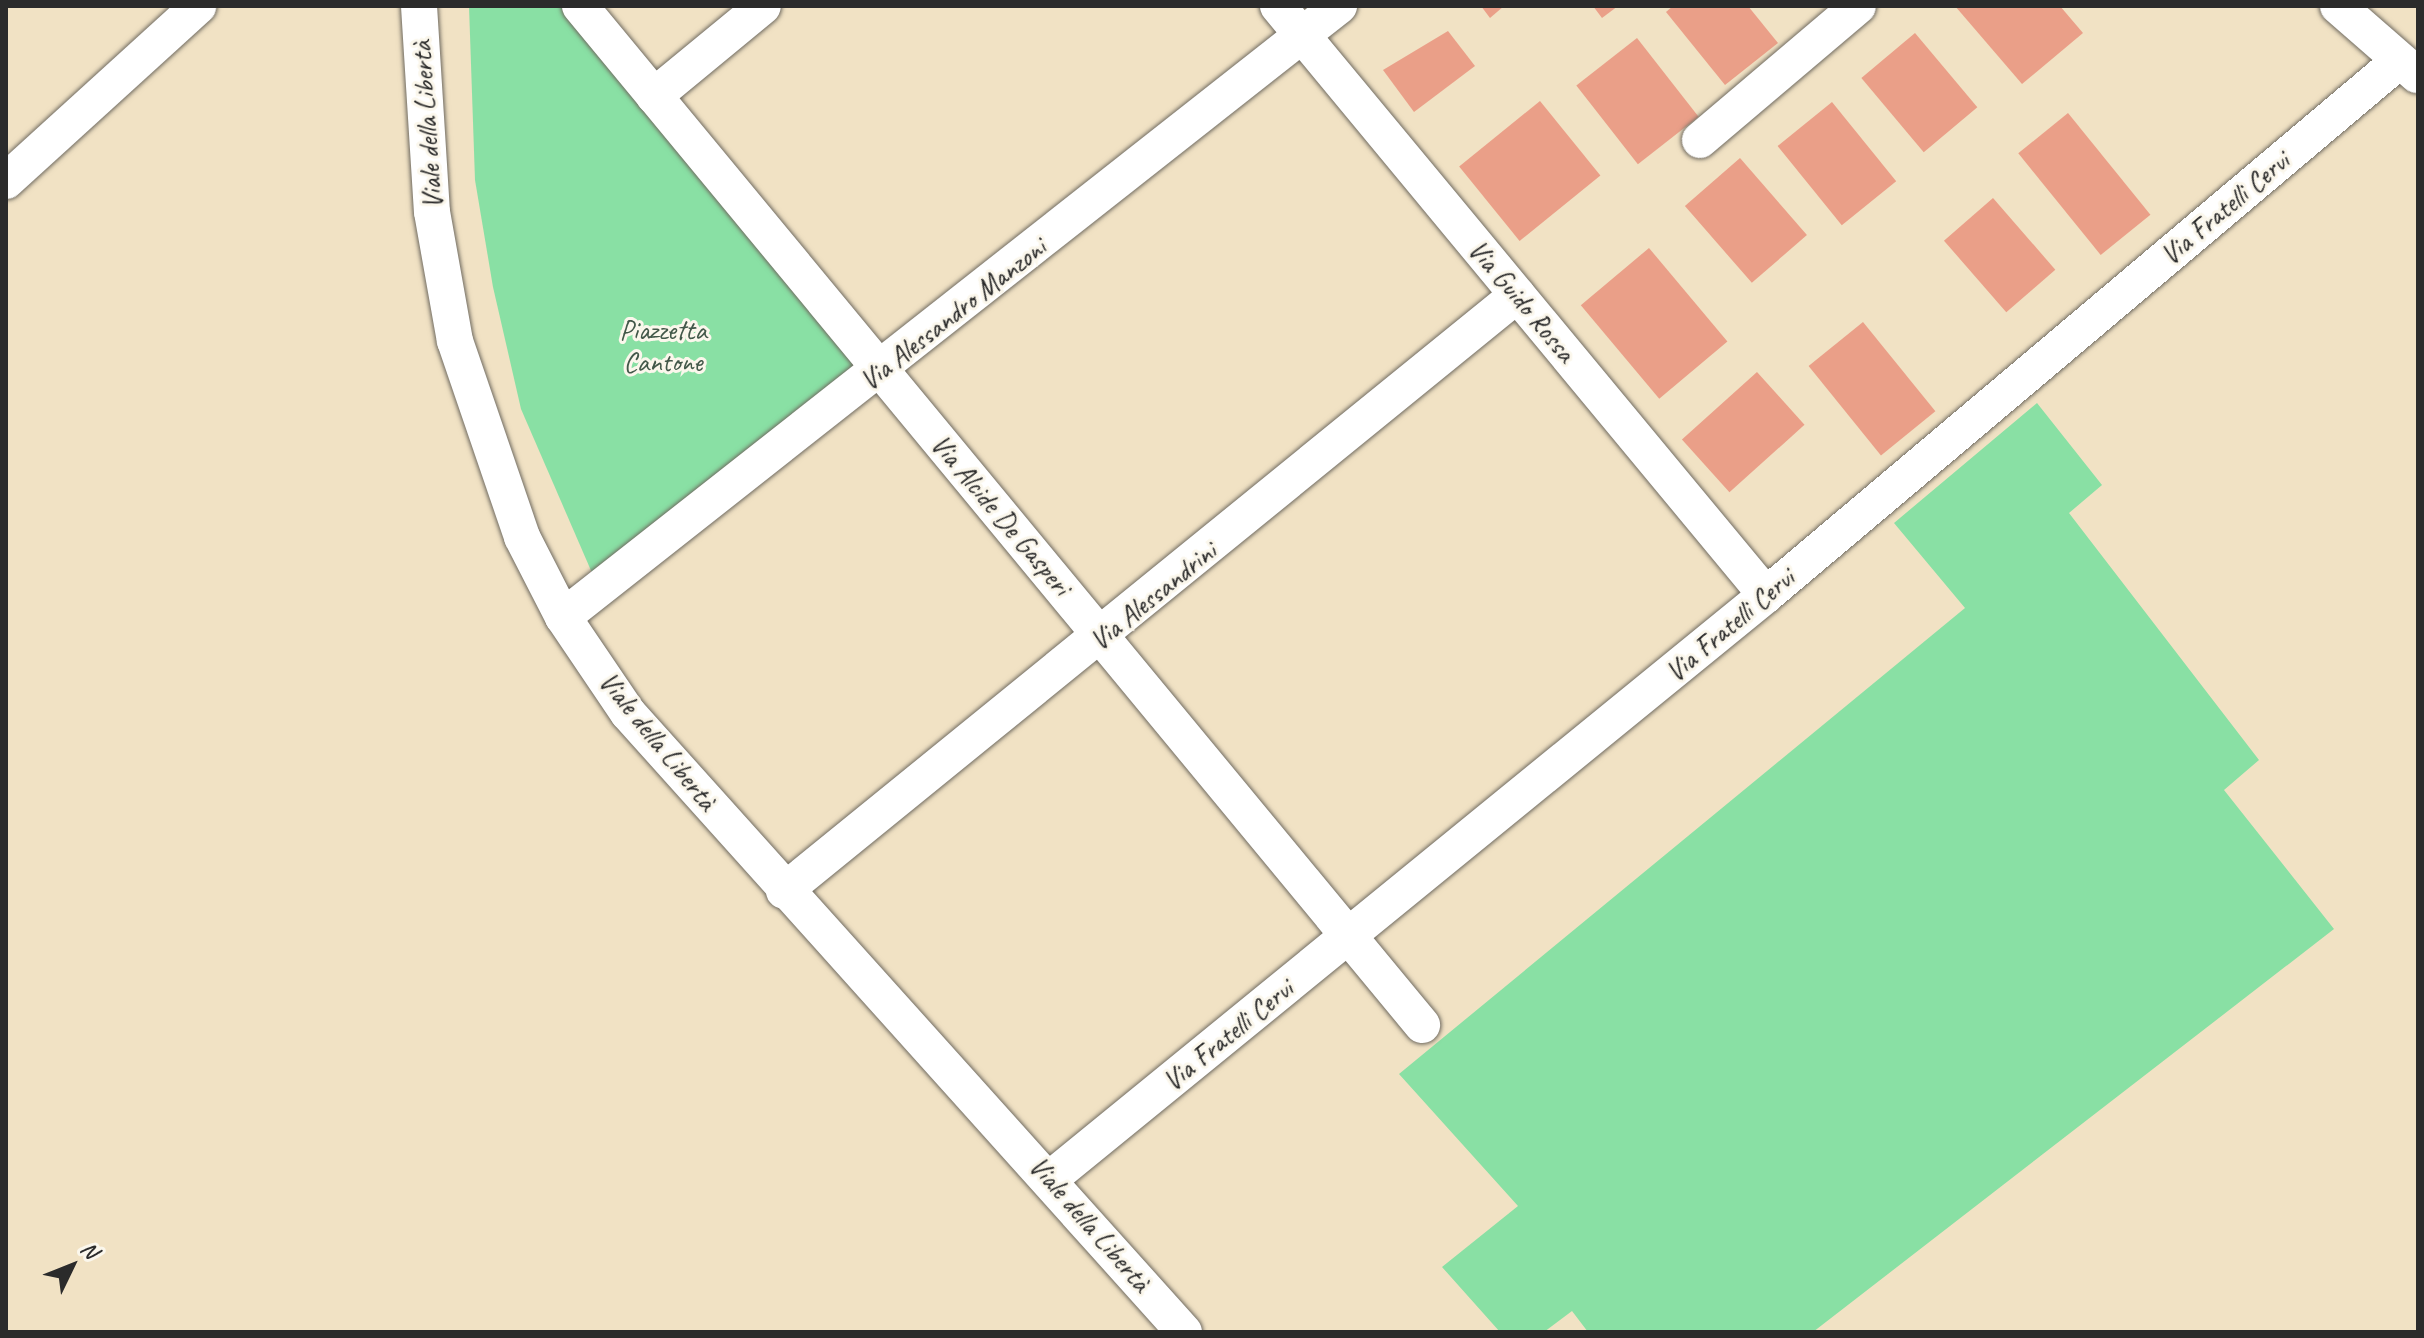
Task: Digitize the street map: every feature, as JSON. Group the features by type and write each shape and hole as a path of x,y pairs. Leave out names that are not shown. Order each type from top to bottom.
{"street":[{"path":"6,181 198,6"},
{"name":"Viale della Libertà","path":"419,6 432,212 455,341 522,537 563,617 628,713 784,891 1051,1178 1184,1332"},
{"name":"Via Alcide De Gasperi","path":"580,6 1422,1025"},
{"path":"654,96 763,6"},
{"name":"Via Guido Rossa","path":"1278,6 1766,595"},
{"name":"Via Alessandro Manzoni","path":"563,617 882,370 1339,6"},
{"path":"1700,140 1858,6"},
{"path":"2338,6 2408,69"},
{"name":"Via Fratelli Cervi","path":"1051,1178 2408,69"},
{"name":"Via Alessandrini","path":"784,891 1103,638 1517,295"}],"green space":[{"name":"Piazzetta Cantone","path":"469,6 580,6 882,370 599,589 521,409 493,287 475,180"},
{"path":"2037,403 2102,485 2069,513 2259,760 2224,790 2334,929 1813,1332 1588,1332 1572,1311 1544,1332 1500,1332 1442,1267 1518,1206 1399,1074 1965,608 1894,523"}],"building":[{"path":"1481,6 1504,6 1490,18"},
{"path":"1593,6 1618,6 1602,18"},
{"path":"1673,6 1748,6 1778,43 1725,85 1666,12"},
{"path":"1955,6 2060,6 2083,33 2022,84"},
{"path":"1448,31 1475,66 1414,112 1383,70"},
{"path":"1915,33 1977,107 1924,152 1861,78"},
{"path":"1637,38 1699,117 1638,164 1576,85"},
{"path":"1540,101 1600,176 1520,241 1459,166"},
{"path":"1832,102 1896,181 1842,225 1778,146"},
{"path":"2068,113 2150,215 2101,255 2018,153"},
{"path":"1740,158 1807,235 1752,283 1685,206"},
{"path":"1993,198 2055,270 2006,312 1944,241"},
{"path":"1649,248 1727,341 1659,399 1581,305"},
{"path":"1863,322 1935,411 1881,455 1809,366"},
{"path":"1757,372 1805,425 1729,492 1682,440"}]}
